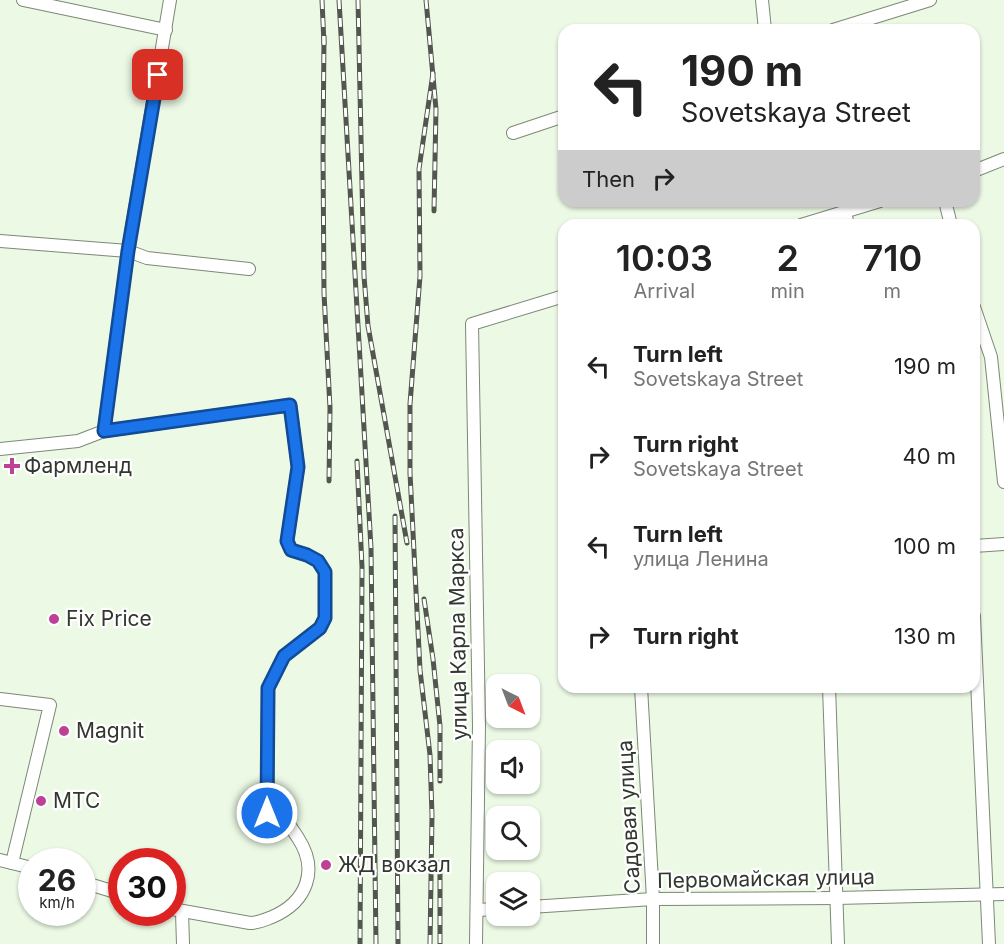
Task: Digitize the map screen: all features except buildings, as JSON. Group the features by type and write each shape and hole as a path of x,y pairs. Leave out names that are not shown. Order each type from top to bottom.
{"street":[{"path":"23,0 166,30"},
{"path":"104,431 128,251 170,0"},
{"path":"762,0 764,24"},
{"path":"850,24 911,3 930,0"},
{"path":"513,133 558,118"},
{"path":"980,169 1004,159"},
{"path":"821,219 861,207"},
{"path":"845,212 847,219"},
{"path":"0,242 128,251 147,258 249,268"},
{"name":"улица Карла Маркса","path":"476,944 479,725 472,324 558,298"},
{"path":"980,325 991,357 1004,482"},
{"path":"0,448 78,441 104,431 290,405 298,467 287,541 291,550 318,561 325,572 325,618 320,628 284,656 268,688 267,813 284,817 304,847 308,860 308,879 297,901 283,912 259,923 186,912"},
{"path":"980,546 1004,544"},
{"name":"Садовая улица","path":"641,693 653,899 653,944"},
{"path":"829,693 838,944"},
{"path":"978,693 989,944"},
{"path":"0,699 50,705 6,861"},
{"name":"Первомайская улица","path":"540,906 653,899 1004,894"},
{"path":"477,910 486,910"},
{"path":"180,926 183,944"}],"railway":[{"path":"322,0 324,44"},
{"path":"339,0 371,548 376,944"},
{"path":"358,0 364,276 368,326 407,543"},
{"path":"426,0 436,109 434,211"},
{"path":"324,36 324,293 330,408 329,481"},
{"path":"430,944 432,815 430,755 420,670 410,473 410,404 420,276 419,169 433,73"},
{"path":"357,461 362,567 360,944"},
{"path":"395,516 398,944"},
{"path":"424,599 440,726 440,781"},
{"path":"440,862 440,944"}],"place":[{"name":"Фармленд","path":"12,466"},
{"name":"Fix Price","path":"54,619"},
{"name":"Magnit","path":"64,731"},
{"name":"МТС","path":"41,801"},
{"name":"ЖД вокзал","path":"326,865"}],"route":[{"path":"158,75 128,251 104,431 290,405 298,467 287,541 291,550 318,561 325,572 325,618 320,628 284,656 268,688 267,813"}]}
